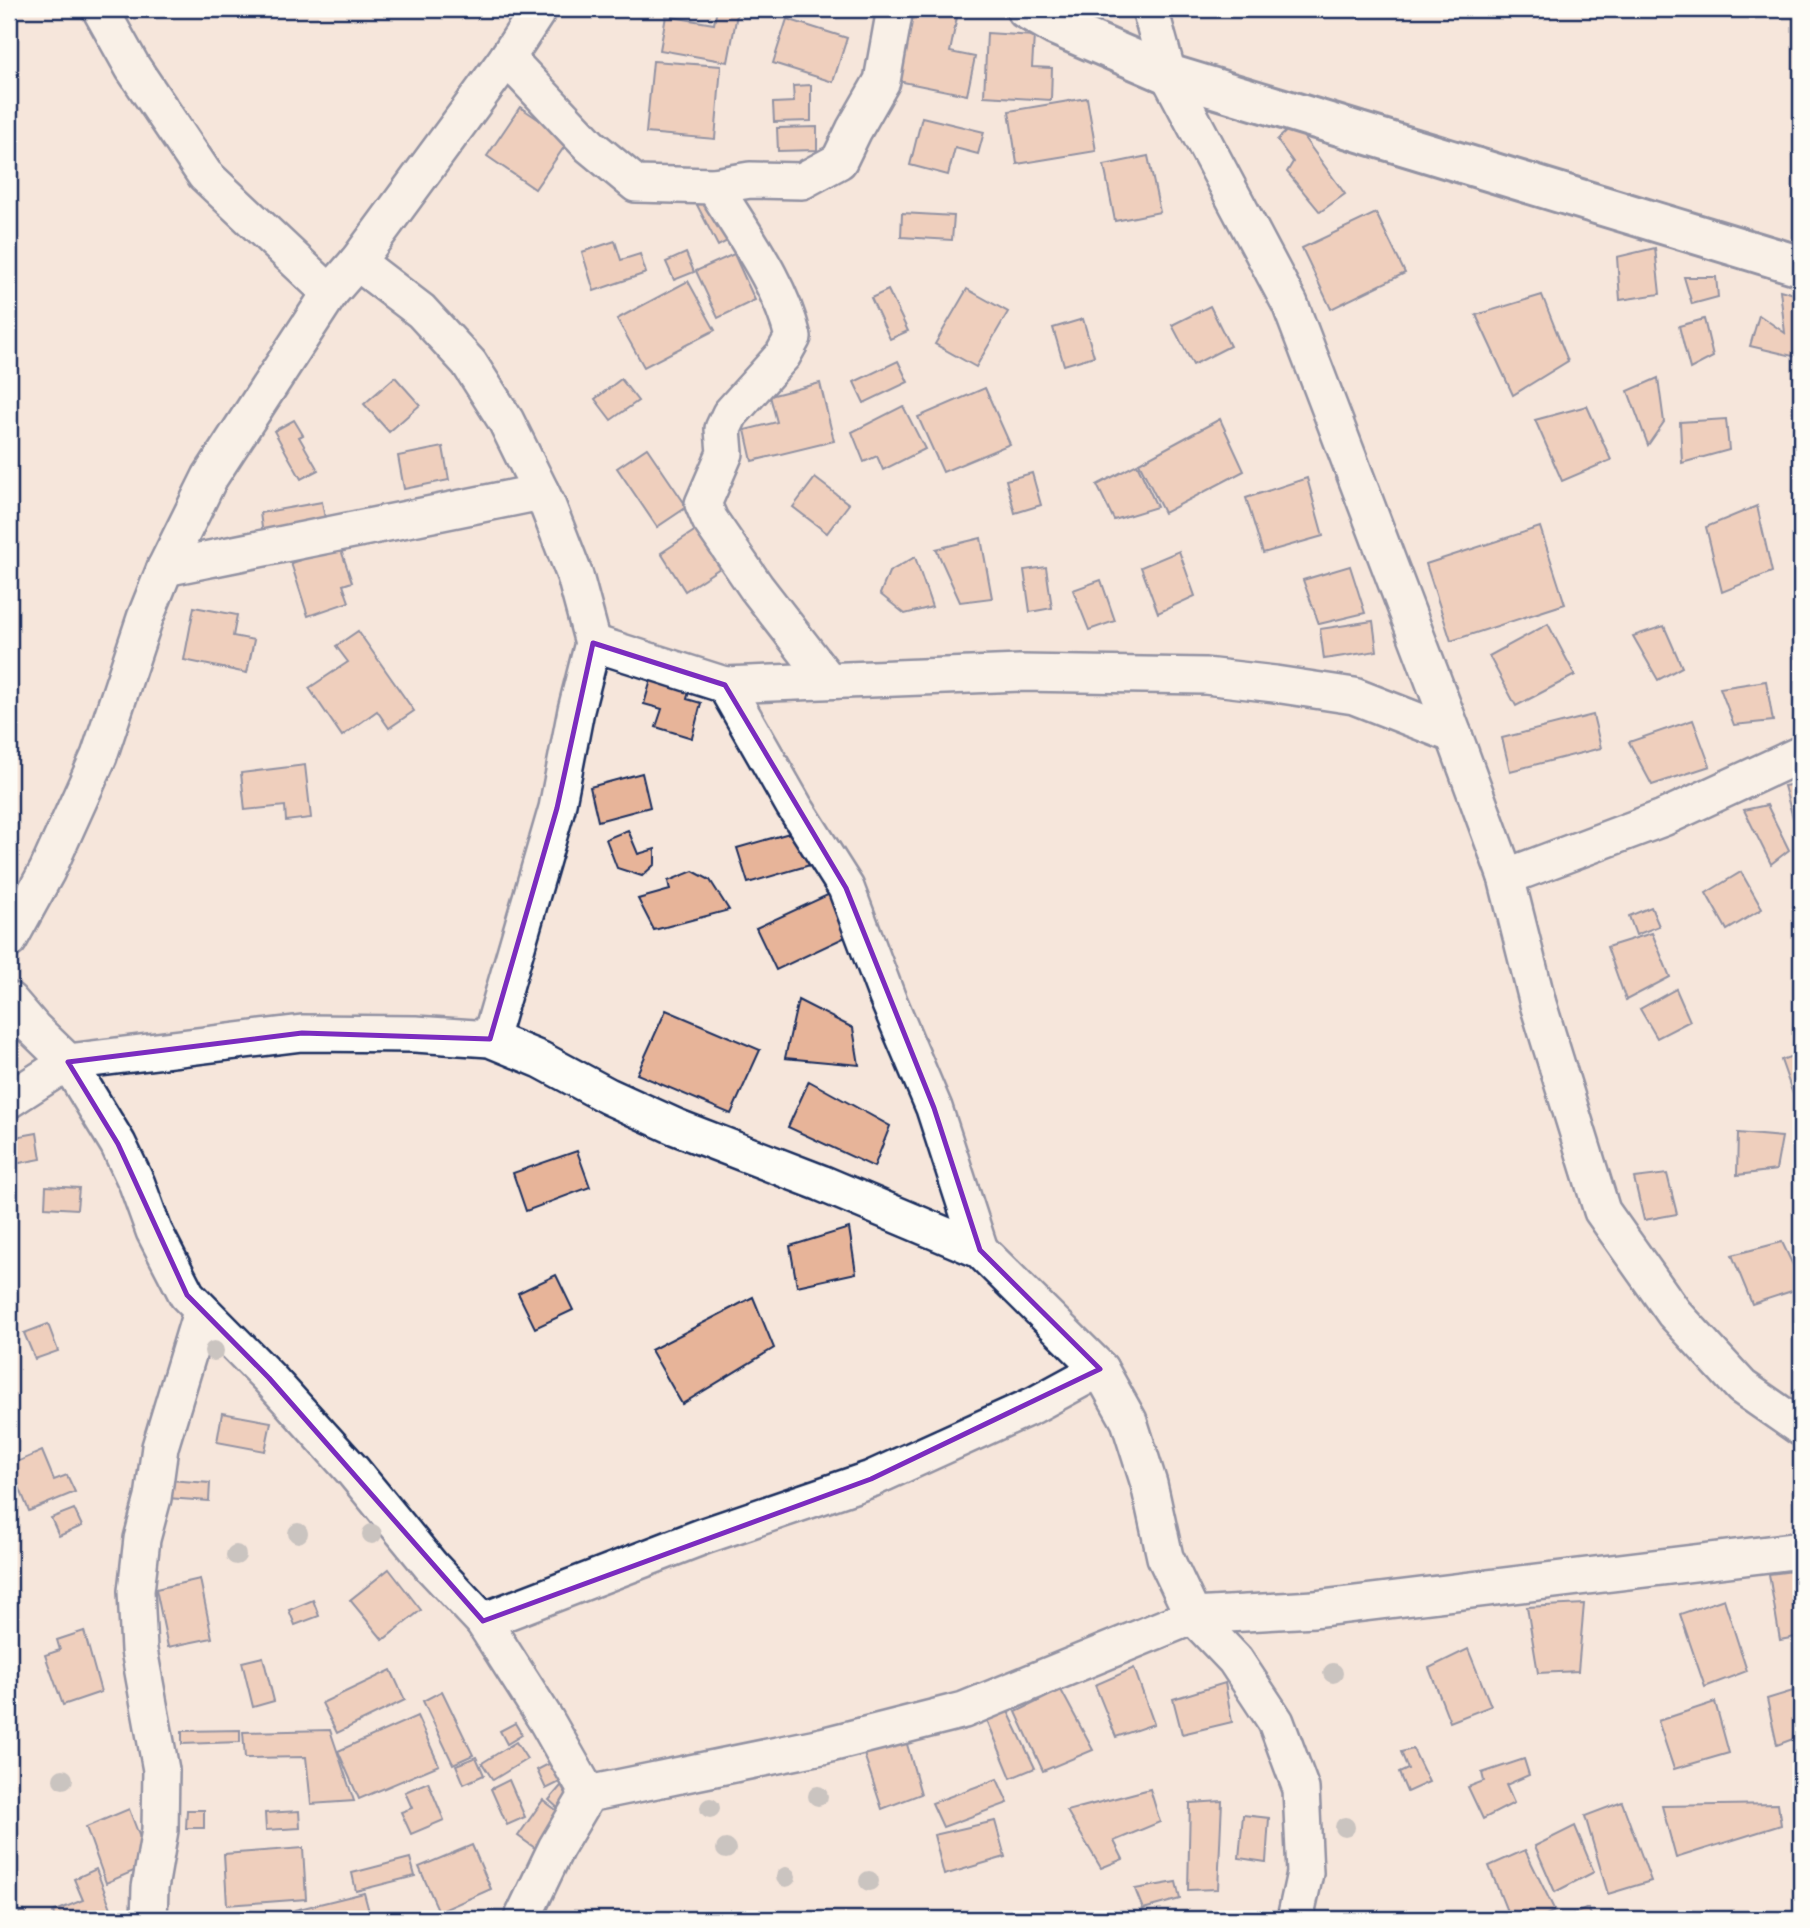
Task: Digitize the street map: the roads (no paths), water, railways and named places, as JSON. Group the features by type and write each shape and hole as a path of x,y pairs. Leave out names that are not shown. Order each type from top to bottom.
{"street":[{"path":"100,9 133,68 205,175 330,293"},
{"path":"9,940 47,871 99,756 145,618 165,568 210,477 330,293 357,262 507,58 538,9"},
{"path":"507,58 590,146 636,184 714,186 750,180 802,181 839,161 882,82 895,9"},
{"path":"1026,9 1054,25 1168,74 1801,266"},
{"path":"1150,9 1168,74 1290,304 1454,735 1506,877 1538,1004 1602,1211 1674,1313 1733,1378 1801,1428"},
{"path":"714,186 764,268 788,316 793,337 783,355 730,414 723,429 725,453 703,504 710,520 756,587 828,680"},
{"path":"357,262 421,312 469,363 506,421 541,492 575,576 593,643 576,710 557,808 490,1039"},
{"path":"165,568 541,492"},
{"path":"593,643 725,685 1020,673 1205,676 1354,696 1454,735"},
{"path":"725,685 794,806 846,888 887,997 934,1108 980,1250"},
{"path":"1506,877 1663,818 1801,754"},
{"path":"9,1000 68,1062 118,1144 154,1231 187,1295 279,1389 353,1471 431,1566 483,1621 546,1720 588,1794"},
{"path":"9,1100 68,1062 302,1033 415,1034 490,1039 541,1060 608,1096 676,1127 821,1183 980,1250 1100,1369 1129,1421 1149,1484 1166,1557 1193,1616 1235,1660 1276,1722 1301,1789 1305,1873 1295,1919"},
{"path":"149,1919 150,1888 160,1830 161,1770 139,1650 136,1591 142,1539 153,1498 160,1447 201,1312"},
{"path":"483,1621 704,1536 871,1479 1034,1405 1100,1369"},
{"path":"522,1919 556,1848 588,1794 822,1746 964,1710 1193,1616 1314,1609 1801,1550"}]}
